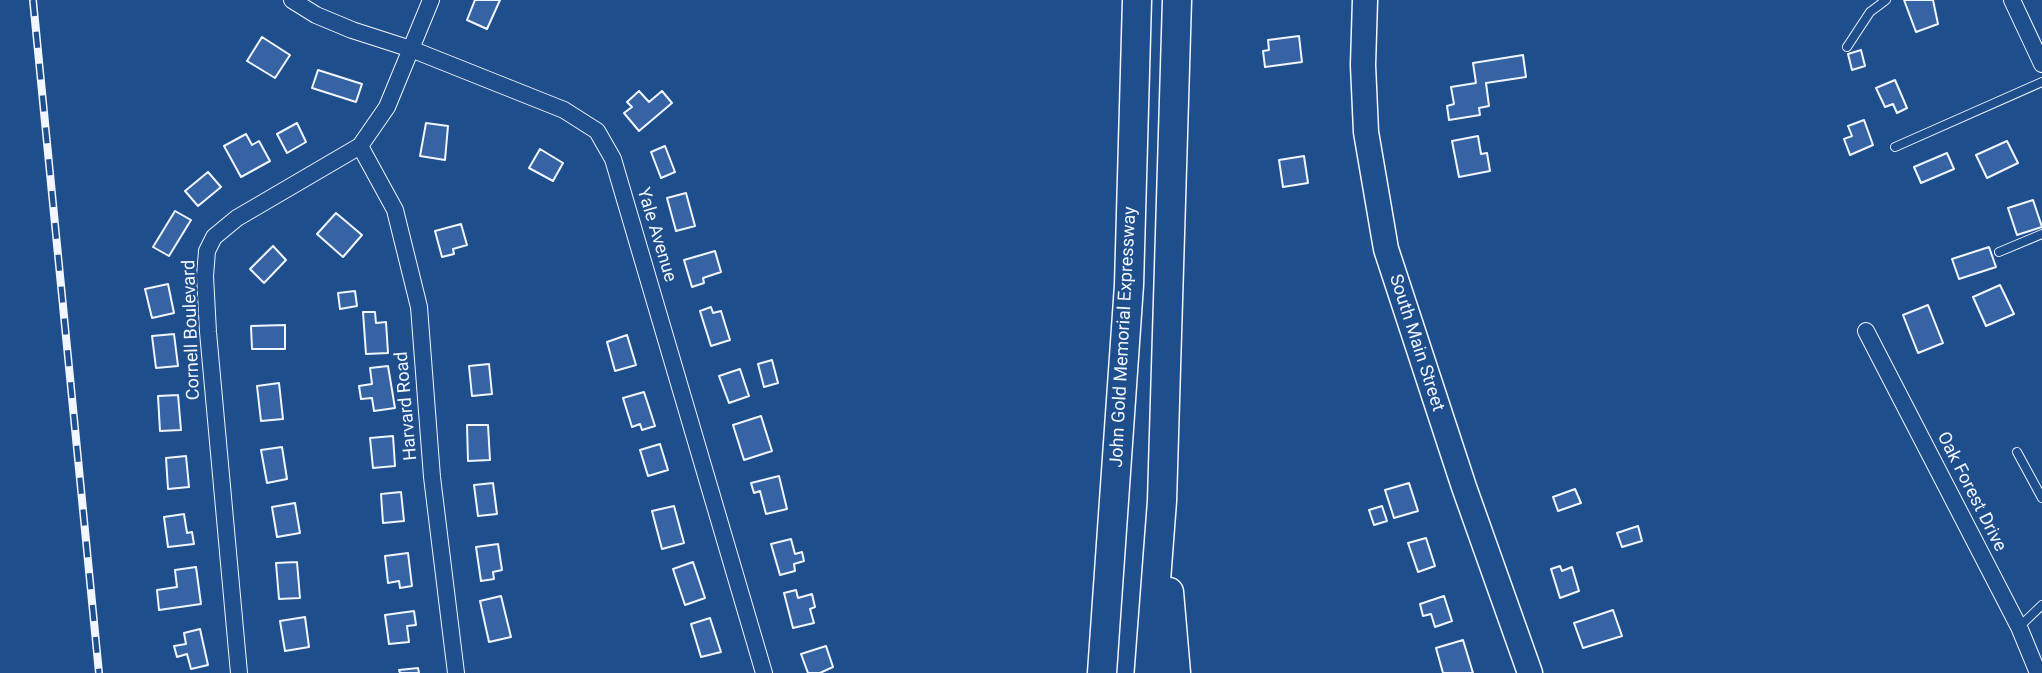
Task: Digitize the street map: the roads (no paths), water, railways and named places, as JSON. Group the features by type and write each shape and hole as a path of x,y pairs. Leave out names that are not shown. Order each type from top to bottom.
{"highway":[{"name":"John Gold Memorial Expressway","path":"1102,673 1129,285 1136,0"},
{"path":"1149,673 1162,501 1177,0"},
{"path":"1162,501 1176,673"},
{"path":"1086,673 1110,575"}],"main road":[{"name":"South Main Street","path":"1365,0 1363,65 1366,132 1386,249 1464,487 1530,673"}],"street":[{"name":"Yale Avenue","path":"292,0 316,15 352,30 411,49 564,110 585,121 606,144 640,249 764,673"},
{"name":"Cornell Boulevard","path":"239,673 208,332 207,251 214,237 237,218 360,146 387,107 431,0"},
{"path":"2012,0 2042,64"},
{"name":"Harvard Road","path":"360,146 395,211 419,306 429,449 456,673"},
{"name":"Oak Forest Drive","path":"1866,331 2018,627 2038,673"}],"lane":[{"path":"1847,47 1870,12 1886,0"},
{"path":"1895,147 2042,82"},
{"path":"1999,252 2042,234"},
{"path":"2017,452 2042,498"},
{"path":"2018,627 2042,605"}],"railway":[{"path":"33,0 99,673"}]}
